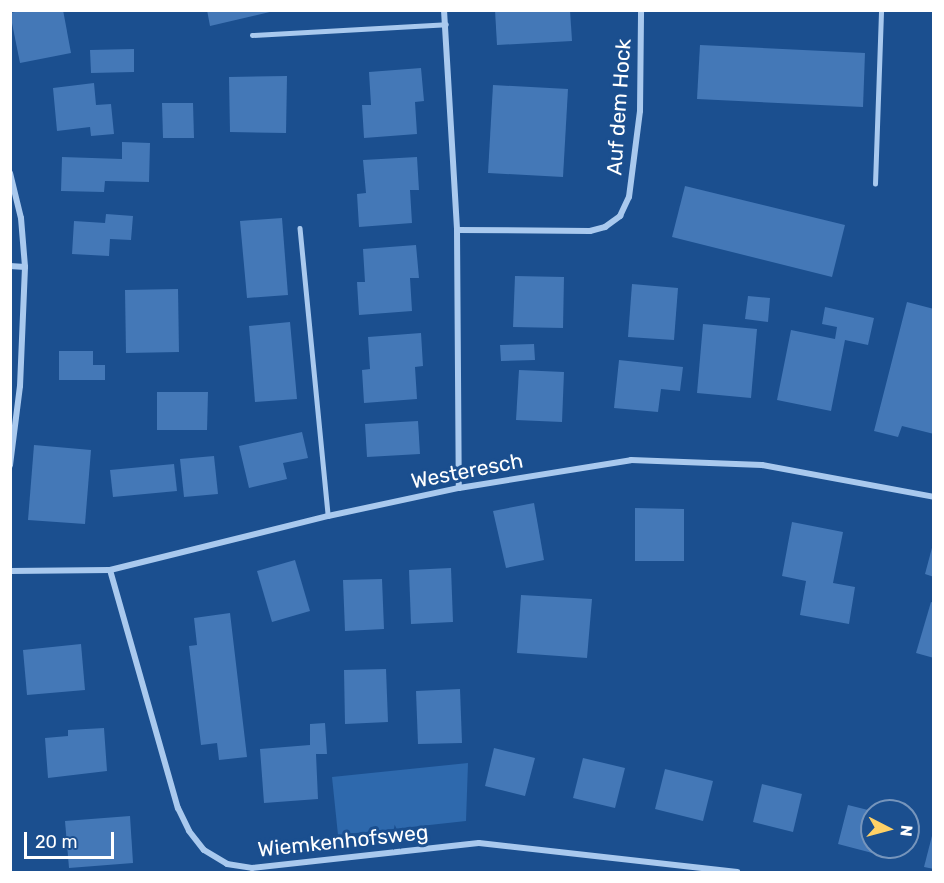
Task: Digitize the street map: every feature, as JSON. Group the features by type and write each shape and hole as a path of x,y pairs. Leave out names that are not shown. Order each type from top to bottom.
{"street":[{"path":"444,10 457,230 459,488"},
{"name":"Auf dem Hock","path":"457,230 590,231 605,227 620,216 629,197 640,111 641,10"},
{"path":"10,173 21,218 25,267 20,386 10,465"},
{"path":"10,266 25,267"},
{"name":"Westeresch","path":"10,572 110,570 328,516 459,488 631,460 762,465 933,497"},
{"name":"Wiemkenhofsweg","path":"110,570 181,816 204,850 227,864 253,870 479,843 737,873"}],"lane":[{"path":"875,184 881,10"},
{"path":"252,35 446,24"},
{"path":"300,228 328,516"}],"shaded area":[{"path":"468,763 466,821 338,835 332,777"}],"building":[{"path":"26,10 63,10 71,53 20,63 10,13"},
{"path":"207,10 274,10 274,11 210,26"},
{"path":"495,10 570,10 572,41 497,45"},
{"path":"700,45 865,53 863,107 697,99"},
{"path":"134,49 134,72 91,73 90,50"},
{"path":"421,68 424,101 415,102 417,134 364,138 362,105 371,105 369,72"},
{"path":"287,76 286,133 230,132 229,77"},
{"path":"94,83 96,105 111,104 114,134 91,136 90,127 57,131 53,88"},
{"path":"493,85 568,89 563,177 488,173"},
{"path":"162,103 193,103 194,138 163,138"},
{"path":"122,142 150,143 149,182 105,181 104,192 61,191 62,157 122,159"},
{"path":"417,157 419,190 410,190 412,223 359,227 357,194 366,193 363,160"},
{"path":"685,186 845,225 832,277 672,237"},
{"path":"106,214 133,216 131,240 110,239 109,256 72,254 74,221 105,223"},
{"path":"282,218 288,295 247,298 240,221"},
{"path":"416,245 419,278 410,278 412,311 359,315 357,282 365,282 363,249"},
{"path":"515,276 564,277 563,328 513,327"},
{"path":"632,284 678,288 674,340 628,337"},
{"path":"178,289 179,352 126,353 125,290"},
{"path":"748,296 770,298 768,322 745,319"},
{"path":"907,302 934,309 934,434 902,426 898,437 874,431"},
{"path":"825,307 874,318 868,345 845,340 831,411 777,400 791,330 835,339 837,327 822,324"},
{"path":"290,322 297,399 255,402 249,326"},
{"path":"703,324 757,329 751,398 697,393"},
{"path":"421,333 423,366 415,367 417,399 364,403 362,370 370,369 368,337"},
{"path":"534,344 535,360 501,361 500,345"},
{"path":"59,351 93,351 93,365 105,365 105,380 59,380"},
{"path":"619,360 683,367 680,391 661,389 658,412 614,408"},
{"path":"519,370 564,372 562,422 516,420"},
{"path":"157,392 208,392 207,430 157,430"},
{"path":"418,421 420,454 367,457 365,424"},
{"path":"302,432 308,458 283,463 287,479 249,488 239,446"},
{"path":"34,445 91,450 85,524 28,520"},
{"path":"214,456 218,494 184,497 180,459"},
{"path":"174,464 177,491 113,497 110,470"},
{"path":"534,503 544,560 506,568 493,511"},
{"path":"635,508 684,509 684,561 635,561"},
{"path":"792,522 843,532 833,583 855,587 849,624 800,615 806,581 782,576"},
{"path":"934,544 934,577 925,574"},
{"path":"295,560 310,611 272,622 257,571"},
{"path":"451,568 453,622 411,624 409,570"},
{"path":"382,579 384,629 345,631 343,580"},
{"path":"521,595 592,599 587,658 517,653"},
{"path":"931,602 934,603 934,658 916,653"},
{"path":"230,613 247,757 219,760 217,743 201,745 189,646 197,645 194,618"},
{"path":"81,644 85,690 27,695 23,650"},
{"path":"386,669 388,722 345,724 344,670"},
{"path":"460,689 462,743 418,744 416,691"},
{"path":"325,723 327,754 316,754 318,799 264,803 260,749 310,745 310,724"},
{"path":"104,728 107,771 48,778 45,738 68,736 68,730"},
{"path":"494,748 535,758 525,796 485,786"},
{"path":"583,758 625,768 615,808 573,798"},
{"path":"665,769 713,781 703,821 655,809"},
{"path":"762,784 802,794 793,832 753,822"},
{"path":"848,805 860,808 860,850 838,844"},
{"path":"130,816 133,863 69,868 65,821"},
{"path":"934,833 934,869 924,867"}]}
